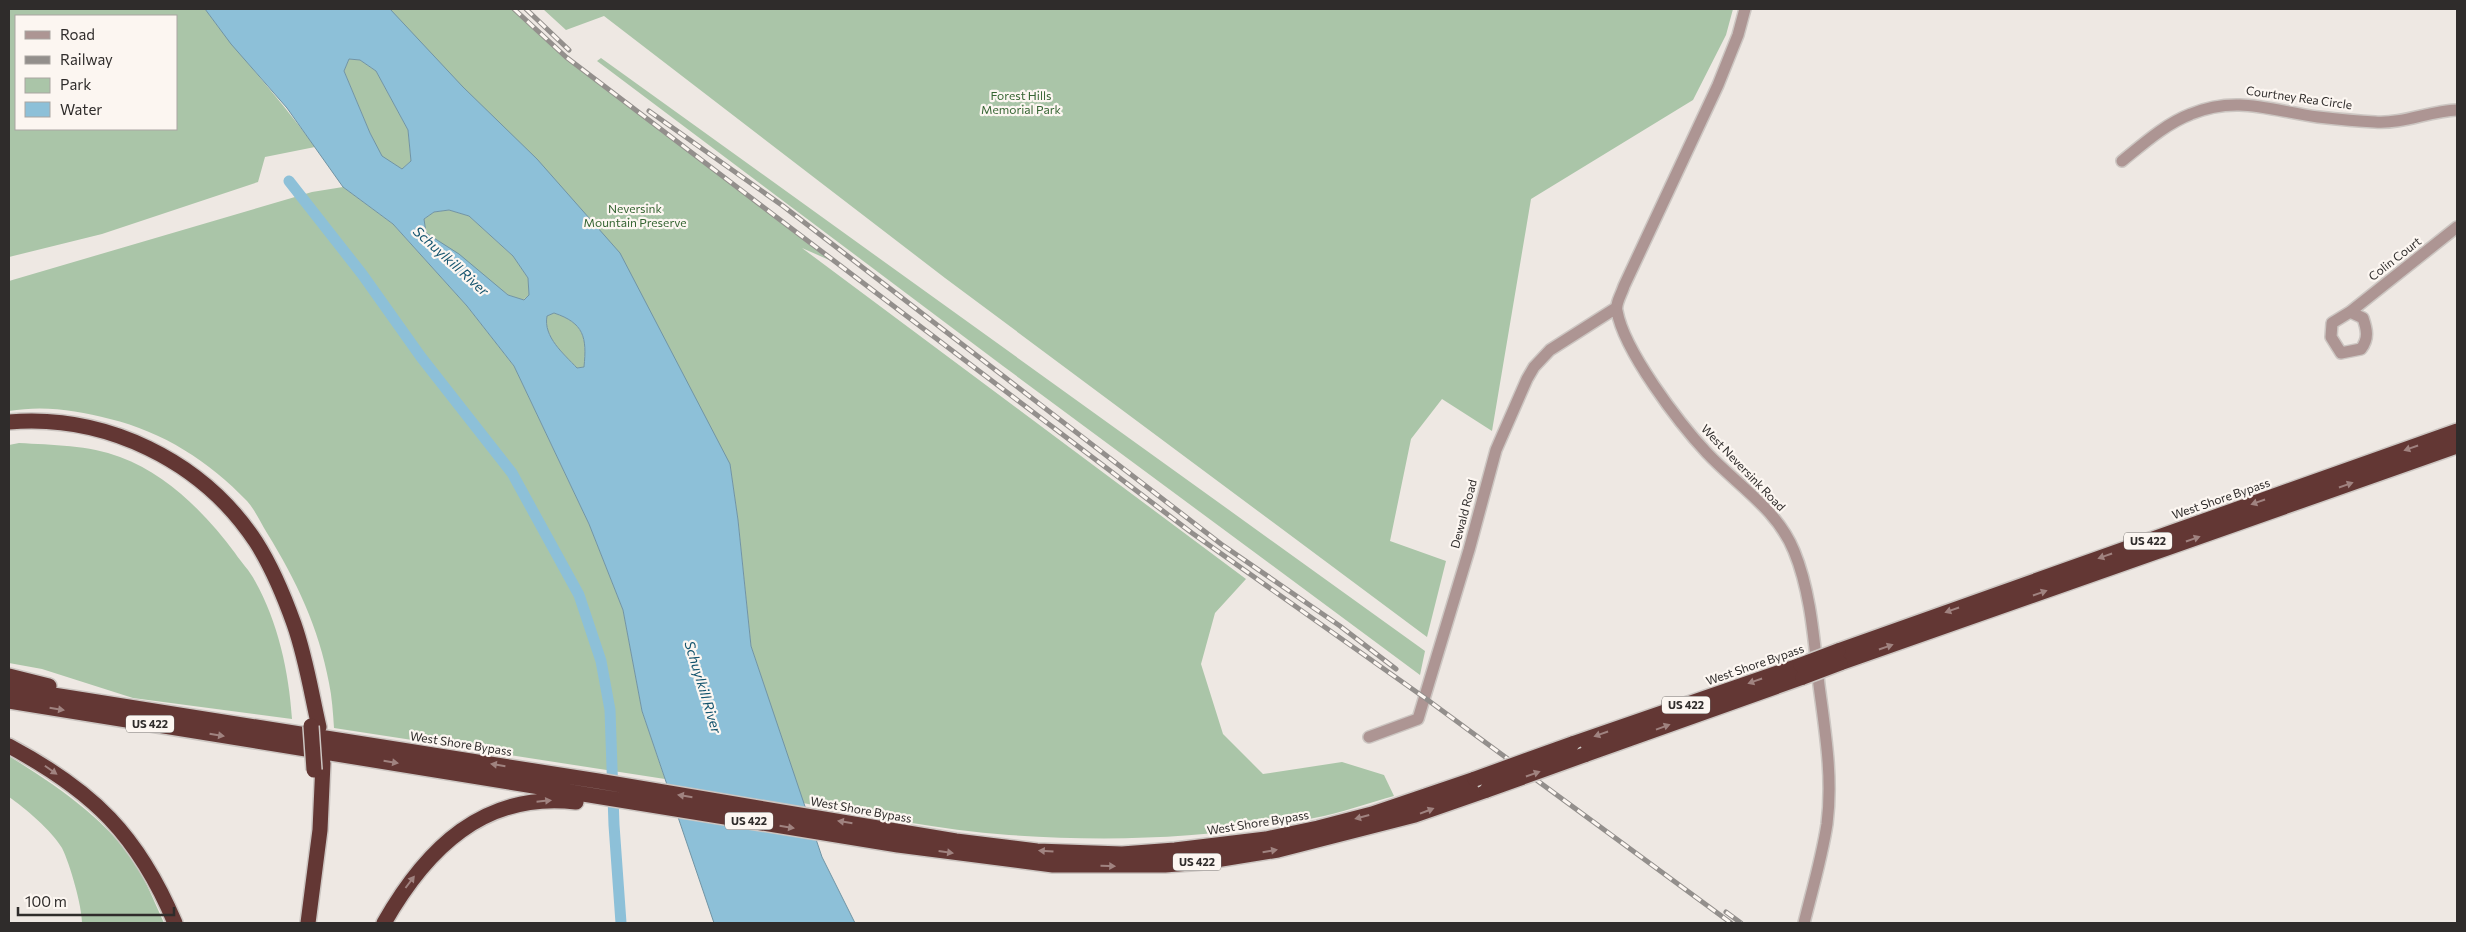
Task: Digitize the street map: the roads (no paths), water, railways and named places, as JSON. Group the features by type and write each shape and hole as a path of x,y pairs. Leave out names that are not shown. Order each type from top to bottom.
{"highway":[{"path":"9,422 61,422 123,436 163,456 197,478 212,491 256,542 276,580 303,651 315,726 319,766 320,830 308,923"},
{"path":"9,431 60,431 120,444 142,453 170,470 206,497 248,546 268,584 294,653 315,726"},
{"name":"West Shore Bypass","path":"9,688 152,711 707,814 898,845 1053,865 1119,866 1203,862 1278,850 1367,829 1415,815 1584,755 1839,657 2457,431"},
{"name":"West Shore Bypass","path":"1839,657 2457,446"},
{"name":"West Shore Bypass","path":"9,701 599,794 893,830 956,842 1037,850 1122,854 1233,844 1318,828 1372,814 1572,744 1802,671"},
{"path":"9,676 152,711"},
{"path":"9,746 47,768 107,814 144,860 159,886 175,923"},
{"path":"297,923 310,843 319,766"},
{"path":"384,923 422,866 445,843 474,821 500,810 530,802 599,794"}],"street":[{"path":"1616,308 1624,286 1718,85 1745,9"},
{"name":"Courtney Rea Circle","path":"2122,161 2166,127 2189,114 2218,106 2247,104 2317,117 2376,122 2404,120 2457,110"},
{"name":"Colin Court","path":"2350,312 2457,227"},
{"name":"Dewald Road","path":"1369,736 1418,719 1469,550 1496,450 1534,367 1557,345 1616,308"},
{"name":"West Neversink Road","path":"1616,308 1624,332 1674,415 1707,454 1752,493 1775,520 1785,535 1800,567 1814,636 1830,771 1826,832 1804,923"}],"water":[{"name":"Schuylkill River","path":"205,9 390,9 463,87 537,159 620,253 730,464 738,520 751,646 822,857 855,923 714,923 642,711 623,610 589,524 514,366 467,306 393,224 343,187 287,108 231,44","holes":["349,59 360,60 376,71 408,130 411,161 402,169 382,156 370,133 344,71","449,210 469,216 513,256 528,278 529,295 524,300 508,295 459,254 426,233 424,219 434,212","554,313 564,317 572,321 581,332 585,347 584,367 577,368 556,345 548,331 547,316"]}],"waterway":[{"path":"289,181 362,274 421,357 512,473 579,595 601,661 610,710 614,825 621,923"}],"railway":[{"path":"514,9 566,57 1192,533 1425,698 1731,923"},
{"path":"526,9 569,50"},
{"path":"649,111 783,206 1221,544 1340,626 1396,669"},
{"path":"1726,912 1741,923"}],"park label":[{"name":"Forest Hills Memorial Park","path":"1021,103"},
{"name":"Neversink Mountain Preserve","path":"635,216"}]}
